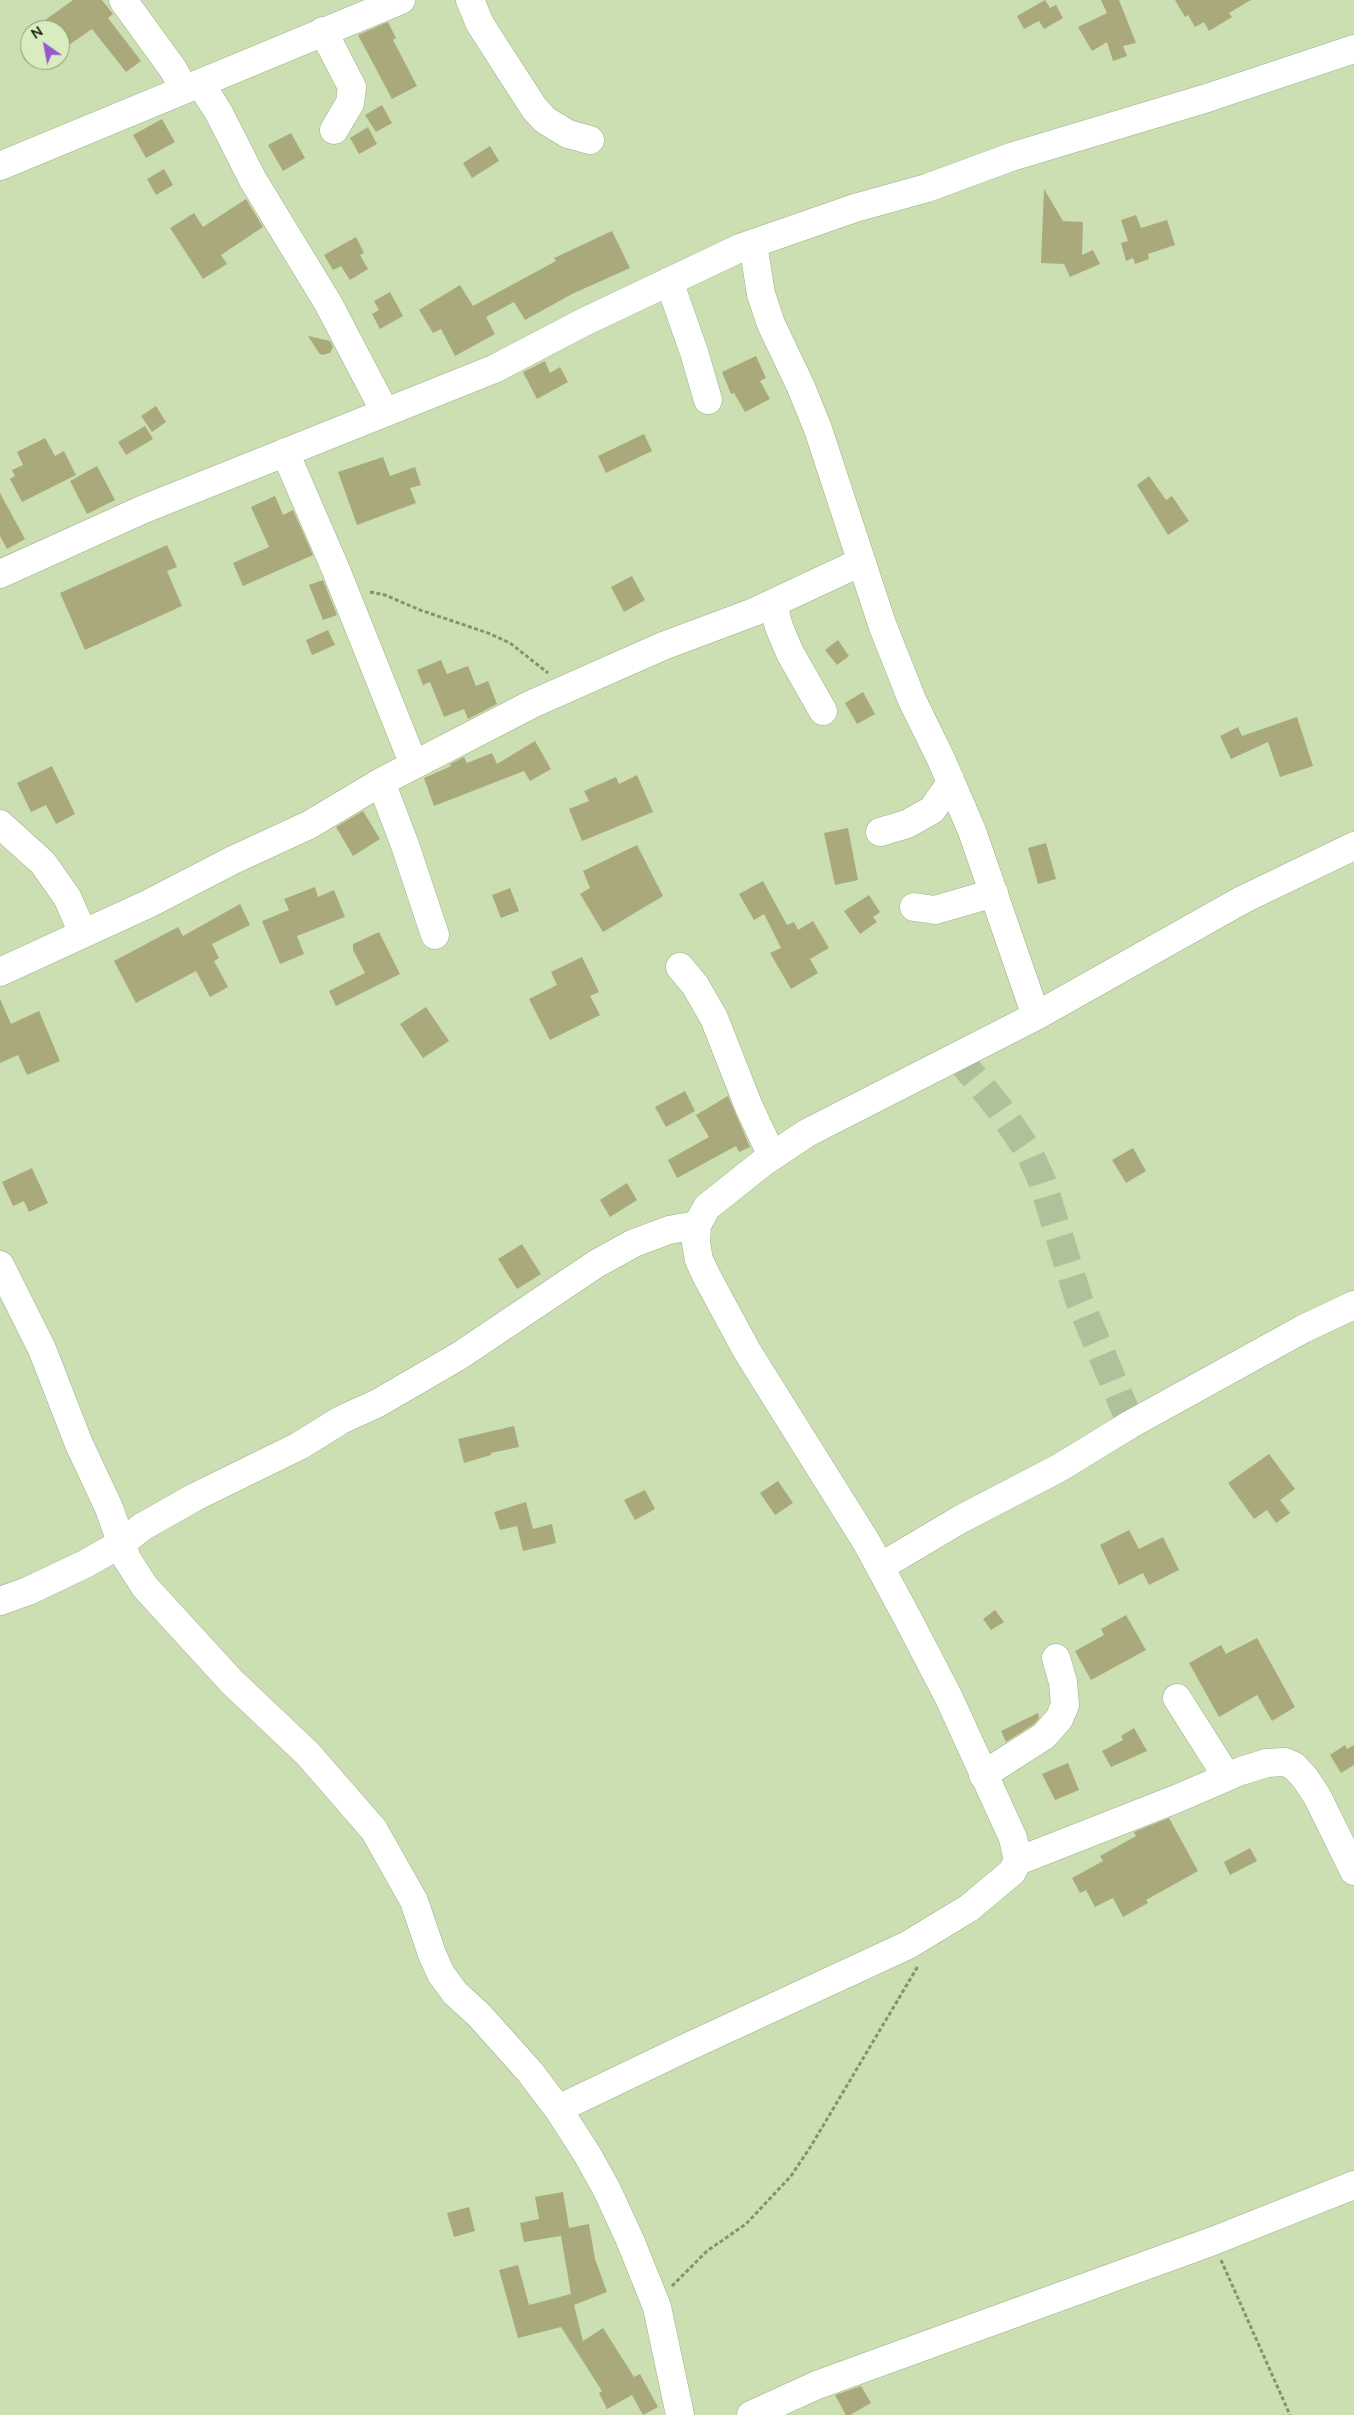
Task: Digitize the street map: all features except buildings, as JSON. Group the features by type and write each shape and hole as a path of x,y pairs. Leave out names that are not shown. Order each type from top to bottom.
{"street":[{"path":"123,0 168,62 219,113 253,180 328,303 385,412"},
{"path":"0,166 401,0"},
{"path":"470,0 480,24 534,108 545,120 568,134 590,140"},
{"path":"323,31 352,87 350,103 334,130"},
{"path":"0,574 144,509 494,369 669,281 753,244 855,208 935,185 1011,157 1207,98 1354,49"},
{"path":"753,244 760,294 771,324 802,387 882,624 912,700 950,779 994,893 1036,1016"},
{"path":"669,281 694,352 708,400"},
{"path":"286,452 414,765"},
{"path":"0,972 148,904 233,860 309,825 381,782 564,689 663,646 773,604 861,562"},
{"path":"773,604 779,627 790,653 823,711"},
{"path":"880,832 907,824 932,810 948,787 950,779"},
{"path":"381,782 408,853 435,934"},
{"path":"0,824 43,863 67,896 83,933"},
{"path":"1018,1861 1012,1838 944,1689 880,1567 716,1296 698,1260 696,1243 697,1225 707,1207 772,1156 807,1133 1036,1016 1242,900 1354,846"},
{"path":"914,907 935,910 994,893"},
{"path":"680,967 700,992 714,1018 749,1107 772,1156"},
{"path":"0,1601 56,1578 122,1543 142,1527 195,1497 299,1446 341,1420 378,1404 459,1356 596,1264 643,1240 669,1230 697,1225"},
{"path":"0,1265 42,1349 127,1559 146,1587 232,1682 308,1754 374,1830 414,1901 432,1954 441,1974 455,1993 508,2047 558,2109 607,2190 657,2307 680,2415"},
{"path":"880,1567 961,1519 1060,1468 1131,1424 1303,1329 1354,1305"},
{"path":"983,1775 1044,1736 1059,1718 1065,1704 1063,1682 1056,1658"},
{"path":"1177,1698 1228,1777"},
{"path":"558,2109 679,2050 908,1945 970,1908 1012,1872 1018,1861 1267,1763 1285,1762 1294,1766 1305,1778 1317,1796 1354,1871"},
{"path":"751,2415 817,2385 1213,2241 1354,2184"}],"path":[{"path":"344,590 385,595 420,610 488,633 510,643 530,657 564,689"},
{"path":"657,2307 674,2284 695,2262 711,2248 746,2224 791,2176 919,1963"},
{"path":"1213,2241 1290,2415"}],"tunnel":[{"path":"957,1056 999,1108 1029,1152 1042,1181 1079,1300 1131,1424"}]}
